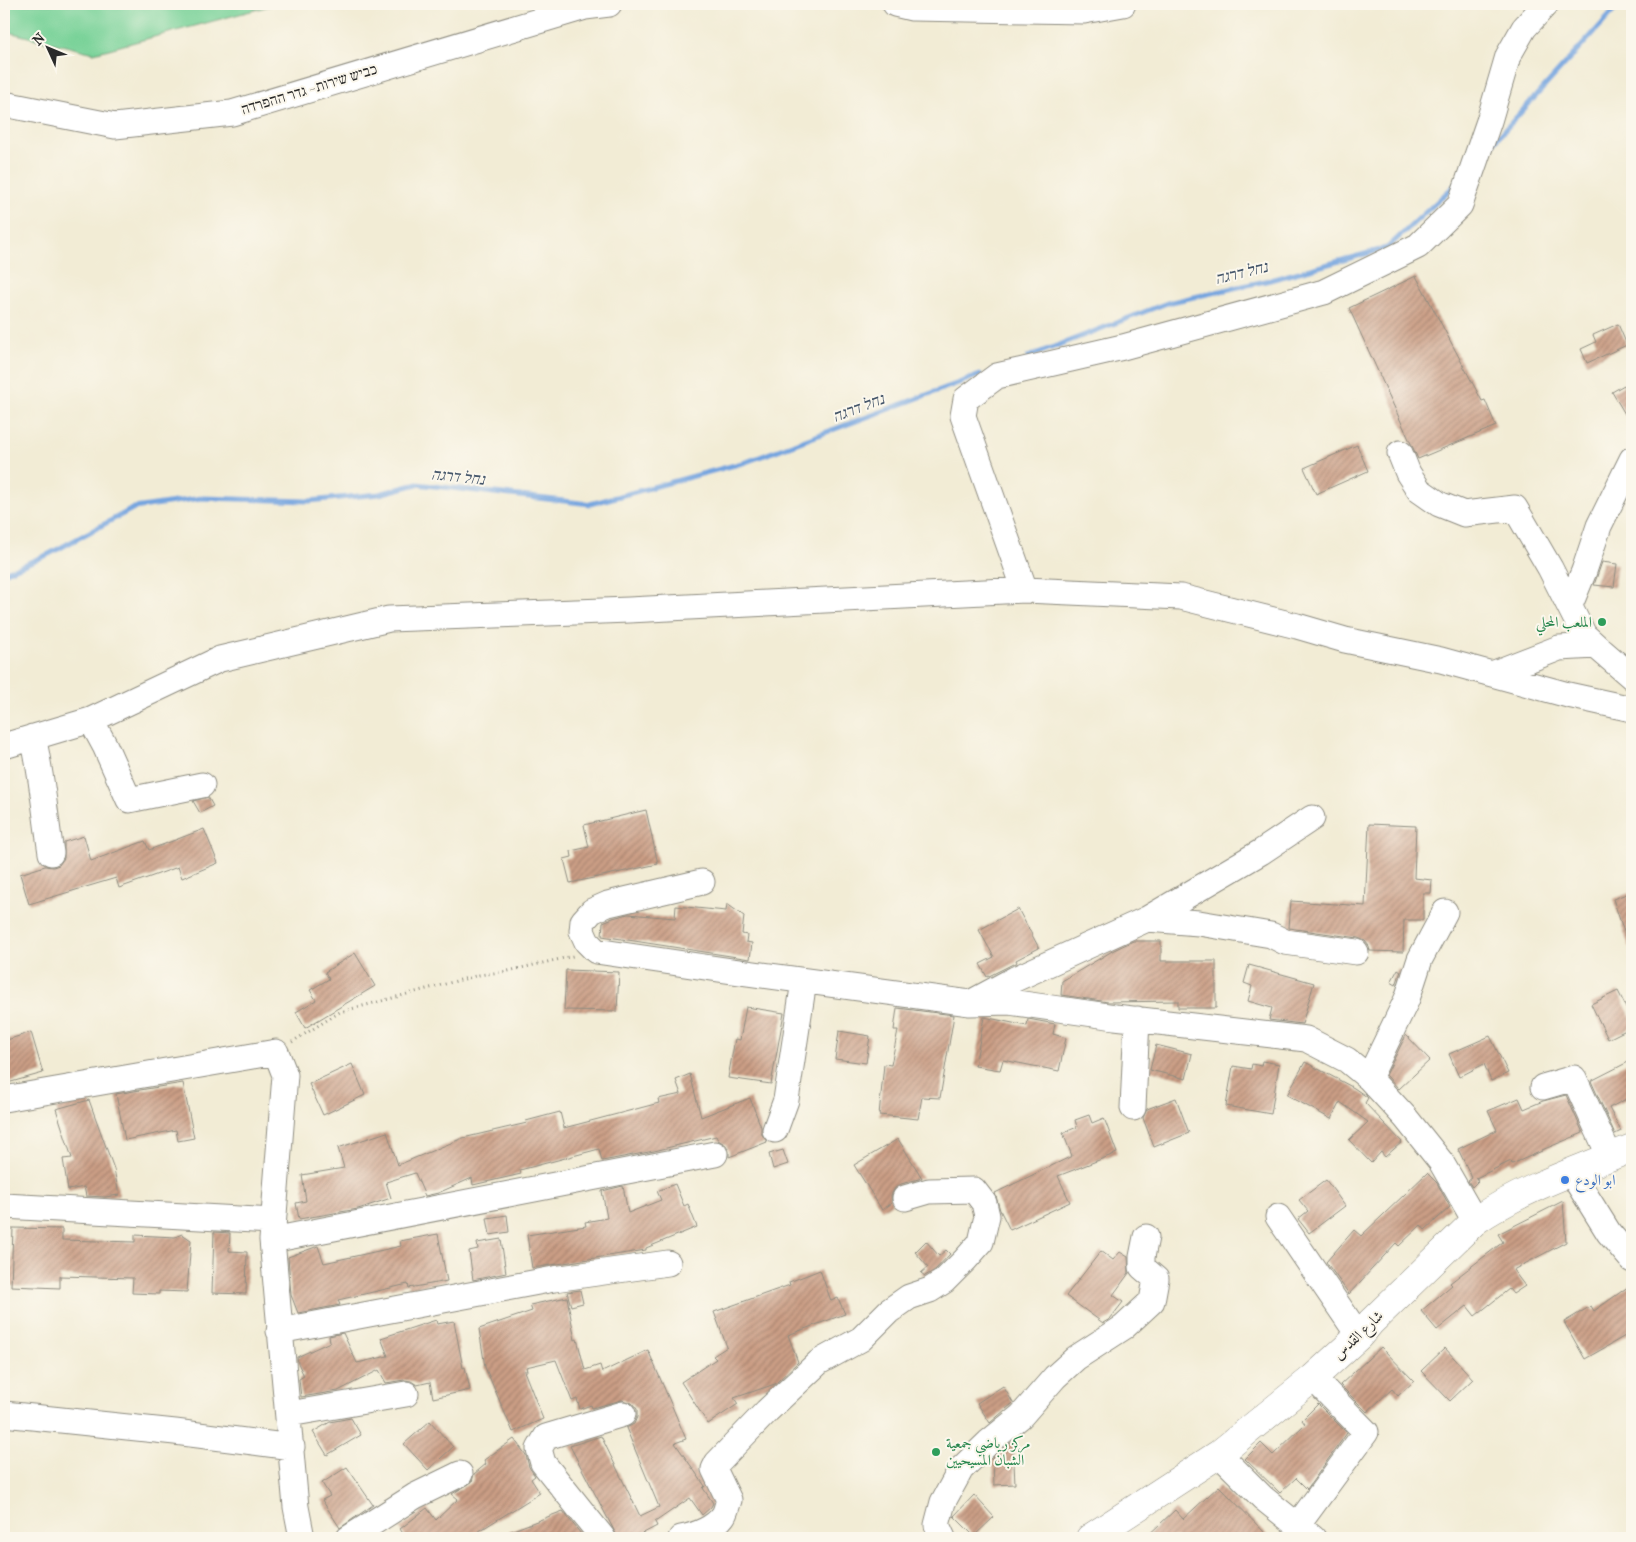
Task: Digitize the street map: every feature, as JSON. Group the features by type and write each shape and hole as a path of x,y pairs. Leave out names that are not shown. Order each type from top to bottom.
{"main road":[{"name":"شارع القدس","path":"1090,1538 1219,1454 1313,1378 1359,1336 1475,1221 1533,1187 1621,1153"}],"street":[{"name":"כביש שירות - גדר ההפרדה","path":"4,104 115,126 232,113 585,7 609,4"},
{"path":"895,4 912,8 1084,11 1123,4"},
{"path":"1025,590 963,416 966,399 996,376 1123,346 1324,292 1418,246 1460,204 1489,121 1508,56 1524,28 1546,4"},
{"path":"1400,453 1408,474 1419,490 1439,504 1464,514 1515,508 1570,605 1584,635 1632,677"},
{"path":"1570,605 1599,526 1632,459"},
{"path":"4,746 91,720 220,659 389,619 629,610 1025,590 1181,597 1345,640 1441,660 1568,695 1632,709"},
{"path":"1492,674 1559,648 1596,646"},
{"path":"91,720 129,800 202,785"},
{"path":"34,737 41,770 42,796 50,853"},
{"path":"970,1003 1015,978 1147,918 1261,852 1312,818"},
{"path":"702,882 608,904 592,911 583,921 582,931 587,942 596,951 804,981 970,1003 1009,1002 1306,1039 1347,1060 1369,1078 1405,1117 1441,1162 1475,1221"},
{"path":"1369,1078 1407,999 1420,959 1445,912"},
{"path":"1147,918 1199,923 1271,935 1284,942 1356,952"},
{"path":"775,1130 786,1100 804,981"},
{"path":"1133,1108 1137,1019"},
{"path":"4,1099 276,1052 285,1075 272,1230 279,1331 289,1414 296,1507 302,1538"},
{"path":"1543,1087 1574,1078 1621,1153"},
{"path":"4,1206 272,1230 715,1154"},
{"path":"1571,1172 1609,1233 1632,1260"},
{"path":"681,1538 695,1535 710,1528 723,1515 729,1500 714,1469 717,1463 767,1410 819,1362 861,1339 889,1311 909,1296 930,1290 944,1281 981,1242 987,1216 984,1203 974,1190 929,1191 905,1198"},
{"path":"1278,1217 1359,1336"},
{"path":"944,1538 937,1525 943,1502 961,1469 989,1442 1021,1416 1055,1377 1076,1358 1124,1327 1152,1301 1156,1279 1142,1268 1146,1237"},
{"path":"279,1331 554,1279 668,1264"},
{"path":"1219,1454 1263,1498 1305,1532 1366,1432 1313,1378"},
{"path":"289,1414 406,1394"},
{"path":"4,1414 175,1432 292,1447"},
{"path":"603,1538 543,1463 539,1449 546,1437 623,1414"},
{"path":"349,1538 415,1496 460,1474"}],"path":[{"path":"276,1052 340,1012 479,975 508,971 596,951"}],"green space":[{"path":"4,4 277,4 94,53 4,31"}],"building":[{"path":"1416,276 1482,401 1485,400 1496,426 1418,459 1349,308"},
{"path":"1618,324 1627,345 1587,363 1581,349 1596,342 1593,335"},
{"path":"1624,385 1632,399 1632,426 1612,392"},
{"path":"1357,445 1368,471 1316,494 1304,468"},
{"path":"1602,562 1617,564 1614,587 1594,585"},
{"path":"208,797 213,806 200,813 193,801"},
{"path":"646,810 658,864 570,883 564,859 572,857 571,851 589,847 584,825"},
{"path":"1369,824 1416,826 1414,878 1432,880 1431,893 1423,893 1423,920 1404,920 1403,952 1370,951 1365,941 1358,938 1289,928 1291,901 1365,906"},
{"path":"204,829 218,863 182,878 178,867 119,888 116,878 29,904 20,874 45,866 53,867 59,865 64,858 64,842 84,836 91,861 145,841 149,850"},
{"path":"1632,892 1632,950 1630,950 1613,899"},
{"path":"727,904 744,916 742,934 747,935 746,942 752,943 750,959 602,936 603,922 628,914 675,918 676,906 726,911"},
{"path":"1018,909 1039,948 1016,960 1017,962 987,977 980,964 994,957 979,930"},
{"path":"1133,941 1161,941 1161,961 1216,961 1216,1008 1178,1008 1178,1001 1108,1002 1061,995 1062,981"},
{"path":"355,953 375,986 305,1028 296,1012 316,1000 310,990 329,979 325,972"},
{"path":"1249,965 1314,983 1302,1024 1269,1020 1272,1008 1248,1001 1252,986 1244,983"},
{"path":"1398,969 1401,971 1396,985 1391,982"},
{"path":"566,970 619,972 617,1011 564,1010"},
{"path":"1618,991 1632,1019 1632,1027 1608,1039 1591,1004"},
{"path":"746,1007 784,1013 771,1084 728,1078 735,1039 740,1040"},
{"path":"897,1008 954,1015 940,1098 922,1097 918,1119 879,1115 884,1064 891,1065 898,1030 894,1030"},
{"path":"984,1017 1027,1026 1028,1019 1055,1024 1053,1034 1066,1038 1059,1071 1003,1060 1000,1070 975,1066"},
{"path":"839,1031 870,1036 866,1063 835,1059"},
{"path":"31,1032 43,1073 4,1084 4,1041"},
{"path":"1406,1035 1430,1060 1399,1089 1386,1075"},
{"path":"1490,1036 1508,1073 1491,1081 1484,1064 1459,1077 1449,1054"},
{"path":"1156,1045 1192,1054 1186,1079 1150,1070"},
{"path":"1632,1060 1632,1096 1609,1108 1621,1131 1615,1134 1591,1081"},
{"path":"1262,1061 1279,1064 1271,1114 1226,1106 1233,1066 1251,1069 1252,1064 1261,1066"},
{"path":"1305,1062 1367,1097 1365,1103 1402,1142 1385,1157 1381,1152 1371,1163 1349,1140 1368,1122 1340,1102 1331,1119 1287,1095"},
{"path":"352,1064 365,1095 323,1115 309,1084"},
{"path":"690,1074 701,1117 750,1098 761,1127 761,1133 767,1142 729,1157 726,1145 718,1140 716,1136 602,1161 599,1149 520,1170 521,1174 473,1185 472,1178 438,1193 425,1196 415,1173 386,1182 391,1198 358,1209 299,1219 296,1203 306,1201 302,1175 344,1168 338,1148 387,1132 398,1165 463,1138 527,1123 526,1121 560,1112 564,1128 659,1103 658,1099 681,1094 676,1080"},
{"path":"183,1083 194,1138 178,1141 176,1130 125,1140 116,1094"},
{"path":"1566,1095 1583,1133 1512,1164 1511,1161 1476,1178 1478,1181 1472,1187 1468,1181 1472,1178 1458,1149 1497,1130 1488,1111 1519,1098 1524,1109 1543,1101"},
{"path":"1176,1098 1189,1133 1154,1147 1143,1118 1147,1109"},
{"path":"89,1100 114,1169 119,1195 105,1197 86,1196 84,1187 68,1190 63,1159 72,1158 56,1109"},
{"path":"1089,1115 1092,1123 1104,1118 1117,1153 1058,1176 1070,1202 1010,1230 1000,1210 995,1193 1072,1156 1063,1133 1077,1127 1075,1120"},
{"path":"898,1139 922,1178 901,1184 895,1188 891,1195 892,1203 882,1210 854,1165"},
{"path":"783,1150 788,1164 773,1169 769,1154"},
{"path":"1427,1173 1437,1183 1450,1207 1425,1230 1421,1225 1399,1246 1396,1243 1349,1294 1326,1262 1354,1230 1361,1236"},
{"path":"1326,1180 1345,1206 1309,1233 1298,1219 1308,1211 1299,1200"},
{"path":"675,1184 684,1206 688,1204 697,1227 646,1248 646,1250 532,1268 527,1235 586,1226 585,1222 607,1218 602,1191 623,1186 628,1213 661,1200 657,1191"},
{"path":"1563,1201 1566,1242 1513,1270 1525,1286 1513,1294 1509,1289 1475,1316 1467,1306 1437,1330 1421,1311 1452,1285 1450,1283 1503,1242 1498,1234"},
{"path":"507,1215 509,1232 490,1235 487,1218"},
{"path":"13,1228 62,1229 62,1240 135,1242 135,1235 175,1237 182,1234 191,1240 187,1292 159,1291 159,1294 132,1293 133,1278 60,1276 60,1288 11,1286"},
{"path":"214,1232 230,1233 229,1251 247,1252 246,1294 212,1293"},
{"path":"438,1234 447,1281 409,1288 408,1284 338,1300 340,1305 298,1313 291,1295 288,1257 318,1246 324,1263 401,1246 400,1241"},
{"path":"501,1239 506,1273 473,1280 469,1251 478,1249 477,1243"},
{"path":"926,1241 939,1256 946,1250 950,1254 935,1270 925,1276 921,1273 928,1267 915,1252"},
{"path":"1101,1251 1113,1260 1120,1252 1128,1257 1129,1273 1113,1295 1123,1302 1110,1319 1103,1323 1066,1296"},
{"path":"820,1270 831,1301 838,1298 845,1314 788,1335 798,1362 775,1384 734,1398 738,1404 708,1424 681,1382 716,1359 713,1356 727,1347 714,1312 790,1285 789,1282"},
{"path":"1632,1284 1632,1332 1585,1359 1564,1322 1591,1306 1594,1311"},
{"path":"580,1290 583,1303 571,1306 567,1292"},
{"path":"567,1297 575,1340 577,1339 585,1370 600,1365 602,1372 648,1350 686,1439 675,1443 705,1486 703,1488 713,1503 702,1515 690,1498 655,1522 657,1526 634,1538 618,1538 570,1446 601,1436 640,1516 659,1507 626,1428 634,1424 637,1417 637,1409 632,1403 622,1400 592,1408 591,1405 580,1409 577,1399 572,1401 556,1360 526,1367 527,1371 524,1371 543,1419 513,1432 485,1367 479,1329 532,1311 530,1305"},
{"path":"436,1320 437,1324 454,1321 463,1368 465,1367 470,1390 433,1398 430,1382 417,1385 411,1381 404,1380 386,1383 379,1370 338,1391 301,1397 299,1379 304,1376 297,1357 330,1342 329,1336 343,1333 357,1363 388,1356 381,1338"},
{"path":"1381,1347 1414,1381 1398,1396 1392,1389 1367,1412 1340,1385"},
{"path":"1445,1348 1473,1379 1450,1401 1421,1371"},
{"path":"1003,1386 1013,1403 990,1423 977,1403"},
{"path":"1318,1404 1347,1433 1307,1489 1296,1478 1280,1493 1245,1459 1261,1443 1273,1455 1305,1424 1302,1420"},
{"path":"351,1418 361,1435 327,1455 313,1432 330,1422"},
{"path":"430,1421 453,1447 428,1470 404,1444"},
{"path":"514,1439 526,1455 529,1467 535,1476 531,1479 540,1493 468,1538 406,1538 400,1529 427,1508 436,1520 458,1499 452,1494 472,1482 474,1474 486,1464 484,1460"},
{"path":"1010,1443 1013,1443 1015,1484 994,1485 993,1458"},
{"path":"347,1467 373,1505 340,1528 322,1500 330,1496 322,1483"},
{"path":"1219,1486 1270,1538 1145,1538 1175,1510 1183,1519"},
{"path":"974,1495 994,1517 974,1536 954,1516"},
{"path":"563,1511 584,1538 495,1538 495,1537"}],"waterway":[{"name":"נחל דרגה","path":"1491,145 1620,4"},
{"name":"נחל דרגה","path":"1028,357 1167,303 1270,280 1387,248 1457,183"},
{"name":"נחל דרגה","path":"4,573 49,554 134,508 202,498 309,501 379,494 417,484 590,504 746,462 980,375"}],"place":[{"name":"الملعب المحلي","path":"1602,622"},
{"name":"ابو الودع","path":"1565,1180"},
{"name":"مركز رياضي جمعية الشبان المسيحيين","path":"936,1452"}]}
